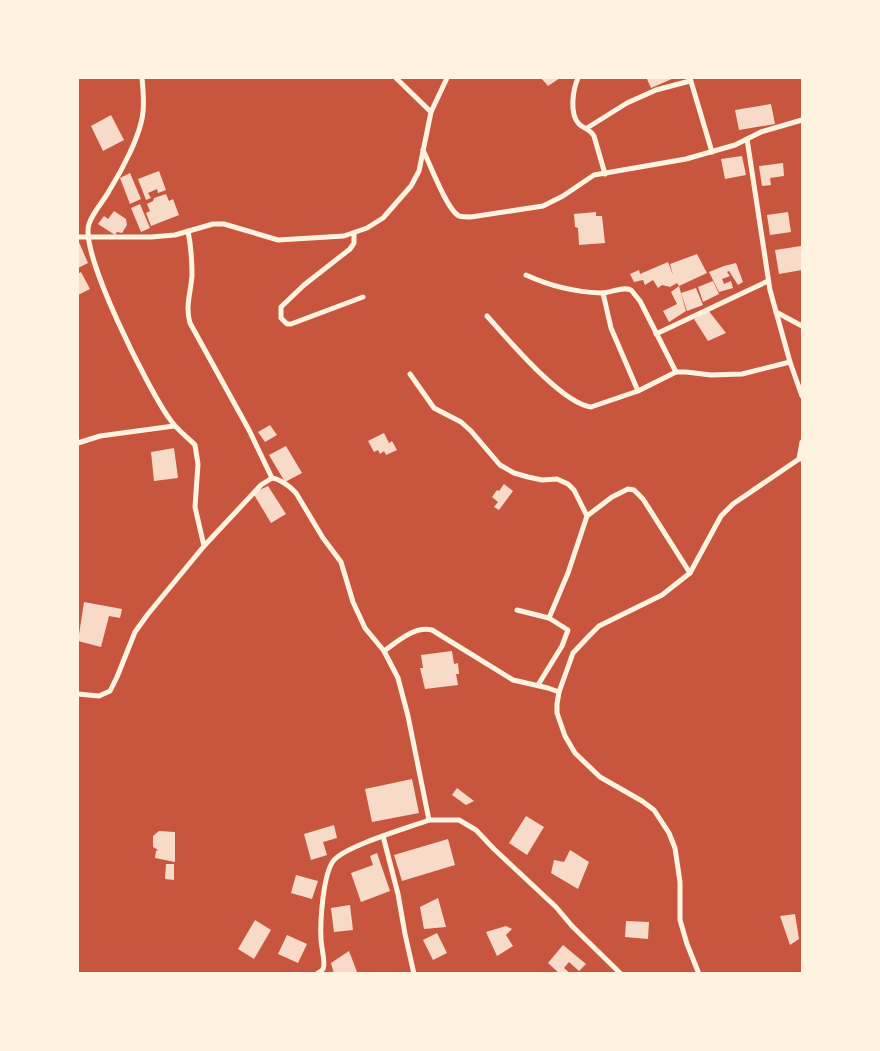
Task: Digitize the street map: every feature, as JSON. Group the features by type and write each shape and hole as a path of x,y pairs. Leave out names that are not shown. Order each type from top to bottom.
{"street":[{"path":"142,78 144,112 139,128 122,167 89,224 87,238 97,270 118,321 157,399 174,426 194,443 198,464 195,508 204,546"},
{"path":"396,78 431,112"},
{"path":"78,237 151,237 175,235 213,224 224,224 278,240 354,234 374,225 383,218 415,180 419,171 431,112 447,78"},
{"path":"578,78 575,85 574,116 577,122 591,131 594,136 605,174"},
{"path":"587,128 626,103 656,90 690,79 712,152"},
{"path":"423,150 451,208 460,217 486,216 543,206 563,196 587,178 686,160 747,140 761,132 802,120"},
{"path":"747,140 768,281 790,362 802,396"},
{"path":"188,231 192,254 188,316 204,349 250,430 272,478"},
{"path":"354,234 354,243 350,249 304,286 281,308 281,318 287,324 291,324 363,297"},
{"path":"526,275 563,289 604,293 623,289 632,290 640,301 676,372"},
{"path":"656,334 768,281"},
{"path":"604,293 611,328 638,391"},
{"path":"776,312 802,326"},
{"path":"487,316 542,374 564,393 585,406 594,406 638,391 676,372 711,375 742,374 790,362"},
{"path":"410,374 434,408 461,422 500,465 514,473 528,477 542,480 558,479 568,484 574,490 587,516"},
{"path":"78,443 100,436 174,426"},
{"path":"700,974 687,944 680,920 680,882 676,848 669,833 654,810 600,777 575,753 565,736 557,713 559,692 573,654 589,636 599,626 662,595 690,573 721,516 733,504 801,459 802,442"},
{"path":"78,694 99,696 110,691 135,632 148,614 204,546 262,485 272,478 277,479 293,490 323,538 341,562 353,602 365,628 384,650 398,678 408,716 429,820"},
{"path":"549,618 568,573 587,516 612,496 628,489 634,490 643,499 690,573"},
{"path":"517,610 549,618 567,629 568,633 562,646 538,685"},
{"path":"384,650 414,631 432,630 513,680 559,692"},
{"path":"317,974 324,966 320,921 329,870 333,862 342,854 383,836 429,820 459,820 476,830 556,907 572,926 621,974"},
{"path":"383,836 398,894 414,974"}],"building":[{"path":"541,78 560,78 548,86"},
{"path":"674,78 651,88 647,79"},
{"path":"771,104 775,124 739,130 735,110"},
{"path":"111,115 124,140 103,151 91,126"},
{"path":"742,156 746,175 725,179 721,159"},
{"path":"783,163 784,176 770,178 771,185 762,186 759,166"},
{"path":"159,171 166,190 158,193 157,189 148,193 151,198 146,200 138,179"},
{"path":"130,173 141,199 130,204 120,178"},
{"path":"166,194 169,201 173,199 179,215 151,226 146,213 150,211 147,204 153,201 154,198"},
{"path":"140,204 150,228 141,232 131,208"},
{"path":"114,211 126,219 127,225 122,233 117,232 115,235 98,224 104,216 108,219"},
{"path":"596,212 596,216 602,216 605,243 579,245 578,228 575,227 574,214"},
{"path":"788,212 791,232 770,235 767,215"},
{"path":"78,240 88,263 78,268"},
{"path":"801,246 802,270 779,274 775,250"},
{"path":"697,254 707,273 679,286 677,283 670,287 662,285 658,288 653,280 645,285 643,280 634,282 630,274 639,270 640,274 668,262 673,275 670,264"},
{"path":"736,263 743,282 738,285 729,271 727,272 730,276 722,279 724,284 731,281 733,288 719,292 709,272"},
{"path":"81,272 90,289 78,295 78,274"},
{"path":"713,281 719,294 703,302 698,287"},
{"path":"679,286 686,311 669,322 663,311 677,304 671,292"},
{"path":"696,288 703,305 687,311 681,293"},
{"path":"708,310 726,333 708,341 694,319"},
{"path":"270,425 277,435 265,442 258,432"},
{"path":"384,433 389,443 392,441 397,450 386,455 384,451 380,454 378,450 374,452 368,441"},
{"path":"286,446 302,473 285,482 269,455"},
{"path":"174,448 178,478 154,481 151,452"},
{"path":"504,484 513,491 499,510 494,507 498,502 492,497"},
{"path":"268,486 286,514 271,523 253,493"},
{"path":"84,602 122,609 120,618 109,616 101,647 78,641"},
{"path":"452,651 454,664 458,663 459,674 456,674 458,685 425,689 420,668 423,668 421,655"},
{"path":"412,779 419,813 372,822 365,789"},
{"path":"457,788 474,801 466,805 452,795"},
{"path":"526,816 544,827 527,855 509,843"},
{"path":"334,825 337,838 323,842 327,855 311,860 304,834"},
{"path":"159,831 175,832 175,862 155,858 156,851 158,850 153,847 153,836"},
{"path":"448,839 455,865 402,881 394,855"},
{"path":"570,850 589,862 578,889 551,873 554,860 564,862"},
{"path":"377,853 390,891 361,902 351,873 373,865 370,856"},
{"path":"166,864 174,864 174,880 165,879"},
{"path":"296,875 318,881 312,899 291,893"},
{"path":"438,898 446,927 424,929 420,907"},
{"path":"350,905 353,930 334,932 331,908"},
{"path":"795,914 799,939 790,945 780,916"},
{"path":"255,920 271,930 254,959 238,949"},
{"path":"626,921 649,922 648,939 625,937"},
{"path":"506,926 512,929 506,935 513,946 497,956 486,932"},
{"path":"437,933 447,953 433,960 423,940"},
{"path":"287,935 307,944 298,963 278,954"},
{"path":"563,945 586,964 579,971 569,962 564,968 571,974 560,974 548,963"},
{"path":"349,951 357,972 354,974 334,974 331,963"}]}
